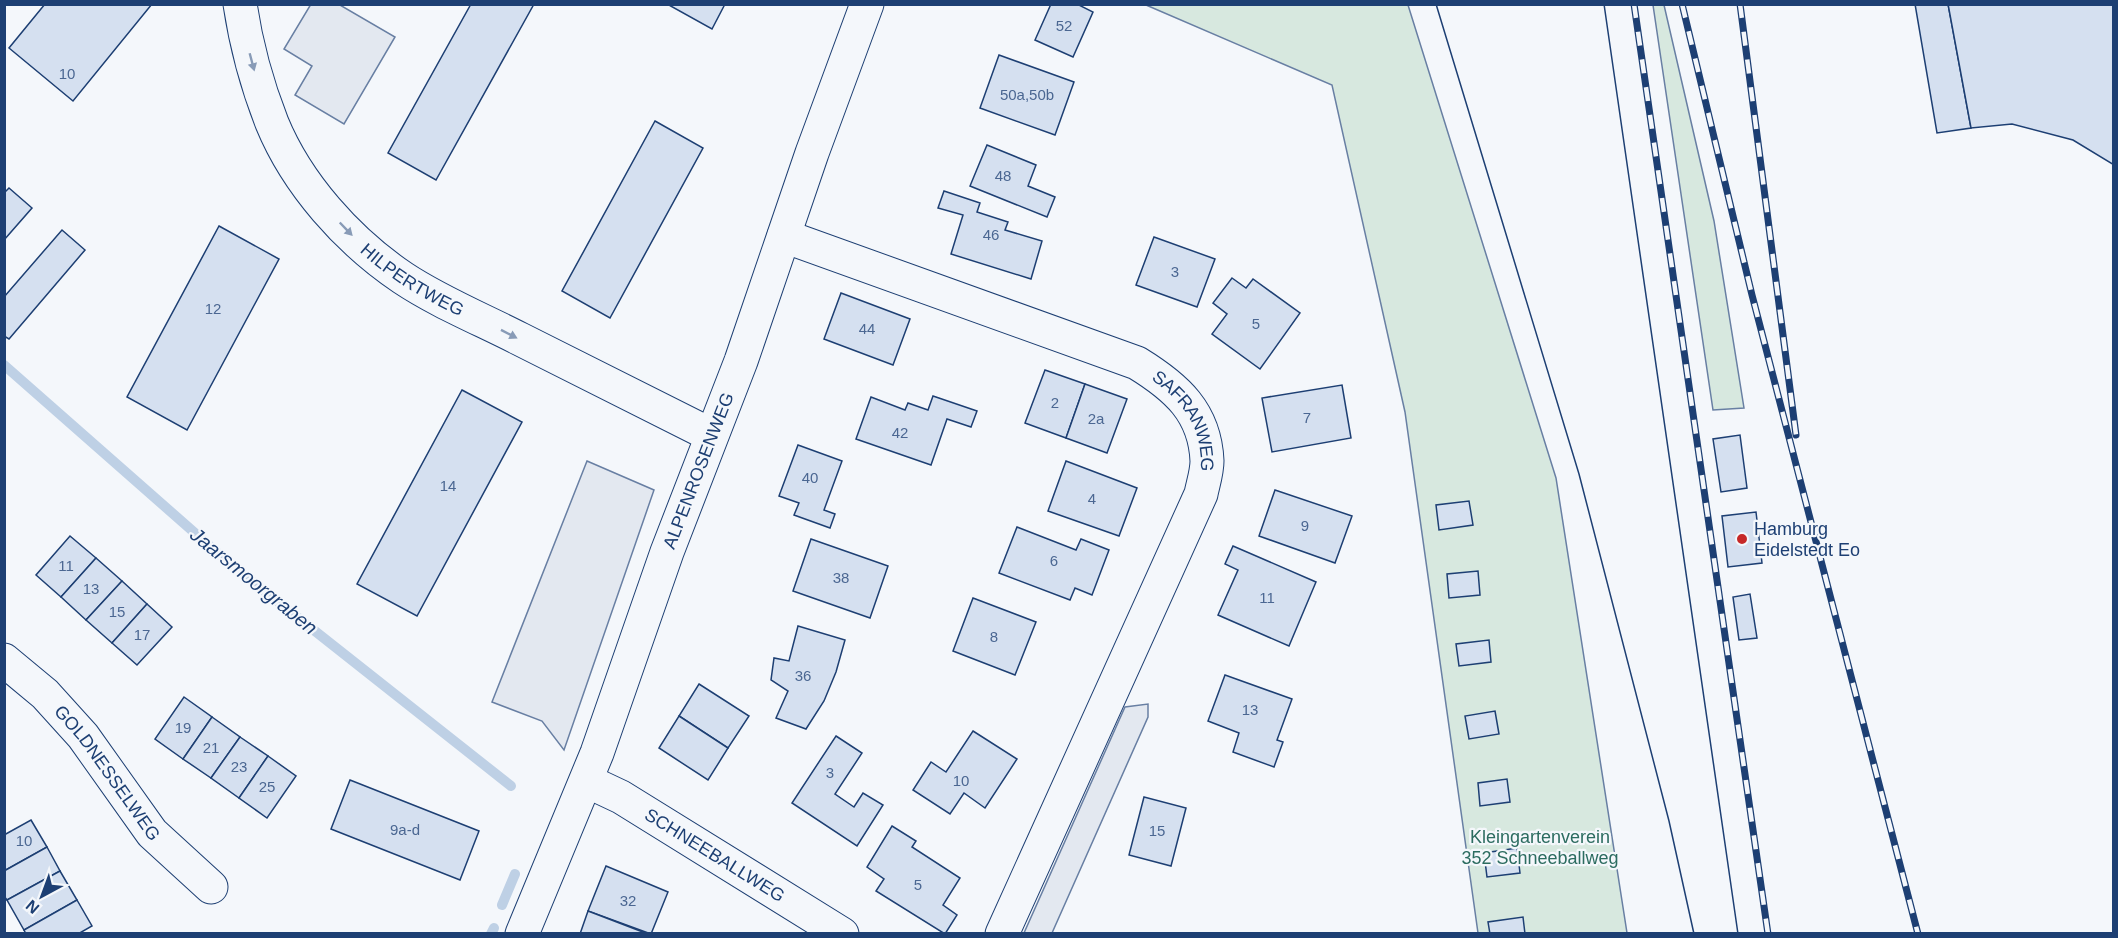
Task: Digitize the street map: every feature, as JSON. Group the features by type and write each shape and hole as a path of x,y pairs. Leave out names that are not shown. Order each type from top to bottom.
{"street":[{"name":"HILPERTWEG","path":"240,4 255,72 272,124 299,173 328,211 378,260 402,278 426,291 711,435"},
{"name":"ALPENROSENWEG","path":"522,933 587,781 667,552 741,360 812,153 867,4"},
{"name":"SAFRANWEG","path":"784,236 1137,363 1164,379 1186,402 1202,431 1207,463 1202,494 1002,933"},
{"name":"GOLDNESSELWEG","path":"4,660 45,694 84,736 152,833 211,887"},
{"name":"SCHNEEBALLWEG","path":"587,781 621,797 842,933"}],"green space":[{"name":"Kleingartenverein 352 Schneeballweg","path":"1146,5 1408,5 1556,478 1627,933 1478,933 1405,412 1332,85"},
{"path":"1653,5 1664,5 1714,221 1744,408 1713,410"}],"shaded area":[{"path":"311,4 340,5 395,37 344,124 295,95 312,66 284,49"},
{"path":"587,461 654,490 564,750 542,721 492,702"},
{"path":"1148,704 1148,717 1052,933 1024,933 1125,707"}],"building":[{"path":"45,4 152,4 73,101 9,48"},
{"path":"471,4 534,4 436,180 388,153"},
{"path":"667,4 725,4 712,29"},
{"path":"1051,4 1077,4 1093,12 1073,57 1035,40"},
{"path":"1915,4 1948,4 1971,128 1937,133"},
{"path":"1948,4 2114,4 2114,165 2073,140 2012,124 1971,128"},
{"path":"999,55 1074,82 1055,135 980,108"},
{"path":"655,121 703,148 610,318 562,291"},
{"path":"987,145 1036,165 1028,186 1055,197 1047,217 970,186"},
{"path":"9,188 32,208 4,240 4,193"},
{"path":"944,191 980,203 977,212 1008,222 1005,230 1042,241 1031,279 951,254 963,215 938,208"},
{"path":"219,226 279,259 187,430 127,397"},
{"path":"62,230 85,250 9,339 4,336 4,297"},
{"path":"1154,237 1215,259 1197,307 1136,285"},
{"path":"1232,278 1246,288 1253,279 1300,313 1260,369 1212,334 1227,314 1213,303"},
{"path":"841,293 910,319 893,365 824,339"},
{"path":"1045,370 1085,384 1066,438 1025,423"},
{"path":"1085,384 1127,399 1107,453 1066,438"},
{"path":"1342,385 1351,438 1272,452 1262,398"},
{"path":"462,390 522,422 417,616 357,584"},
{"path":"933,396 977,411 971,427 947,419 931,465 856,439 871,397 905,410 908,403 928,410"},
{"path":"1740,435 1747,488 1721,492 1713,439"},
{"path":"798,445 842,461 824,510 835,514 830,528 794,515 799,503 779,496"},
{"path":"1066,461 1137,488 1119,536 1048,511"},
{"path":"1275,490 1352,516 1335,563 1259,536"},
{"path":"1469,501 1473,525 1439,530 1436,505"},
{"name":"Hamburg Eidelstedt Eo","path":"1756,512 1762,563 1728,567 1722,516"},
{"path":"1017,527 1076,550 1081,539 1109,550 1092,595 1075,588 1070,600 999,573"},
{"path":"70,536 96,558 61,597 36,575"},
{"path":"811,539 888,566 870,618 793,591"},
{"path":"1233,546 1316,582 1289,646 1218,615 1238,570 1225,564"},
{"path":"96,558 122,581 86,620 61,597"},
{"path":"1478,571 1480,595 1449,598 1447,574"},
{"path":"122,581 147,604 112,643 86,620"},
{"path":"1750,594 1757,638 1739,640 1733,597"},
{"path":"973,598 1036,622 1015,675 953,651"},
{"path":"147,604 172,627 137,665 112,643"},
{"path":"798,626 845,640 836,672 824,701 806,729 776,718 788,691 771,680 774,658 789,661"},
{"path":"1489,640 1491,662 1459,666 1456,644"},
{"path":"1225,675 1292,699 1277,740 1283,742 1274,767 1233,752 1239,733 1208,721"},
{"path":"699,684 749,716 728,748 679,716"},
{"path":"184,697 212,717 183,759 155,739"},
{"path":"1495,711 1499,734 1469,739 1465,716"},
{"path":"679,716 728,748 708,780 659,748"},
{"path":"212,717 240,737 211,778 183,759"},
{"path":"973,731 1017,759 985,808 964,793 950,814 913,790 931,762 946,772"},
{"path":"836,736 862,753 835,794 854,807 863,793 883,805 857,846 792,803"},
{"path":"240,737 268,756 239,798 211,778"},
{"path":"268,756 296,776 267,818 239,798"},
{"path":"1507,779 1510,802 1480,806 1478,783"},
{"path":"350,780 479,831 460,880 331,829"},
{"path":"1144,797 1186,808 1171,866 1129,855"},
{"path":"31,820 47,847 4,871 4,835"},
{"path":"892,826 916,841 912,847 960,878 943,905 957,915 945,934 876,891 884,879 867,867"},
{"path":"47,847 60,871 7,900 4,896 4,871"},
{"path":"1517,848 1520,873 1487,877 1484,853"},
{"path":"606,866 668,892 651,934 588,911"},
{"path":"60,871 77,900 24,930 7,900"},
{"path":"77,900 92,926 78,934 26,934 24,930"},
{"path":"588,911 648,934 580,934"},
{"path":"1523,917 1525,934 1490,934 1488,922"}],"waterway":[{"name":"Jaarsmoorgraben","path":"4,365 229,563 511,786"},
{"path":"502,905 515,874"},
{"path":"491,934 494,928"}],"tram line":[{"path":"1436,4 1579,474 1669,821 1694,934"},
{"path":"1604,4 1738,934"}],"railway":[{"path":"1634,4 1768,934"},
{"path":"1682,4 1752,295 1918,934"},
{"path":"1740,4 1796,435"}],"place":[{"name":"Hamburg Eidelstedt Eo","path":"1742,539"}]}
